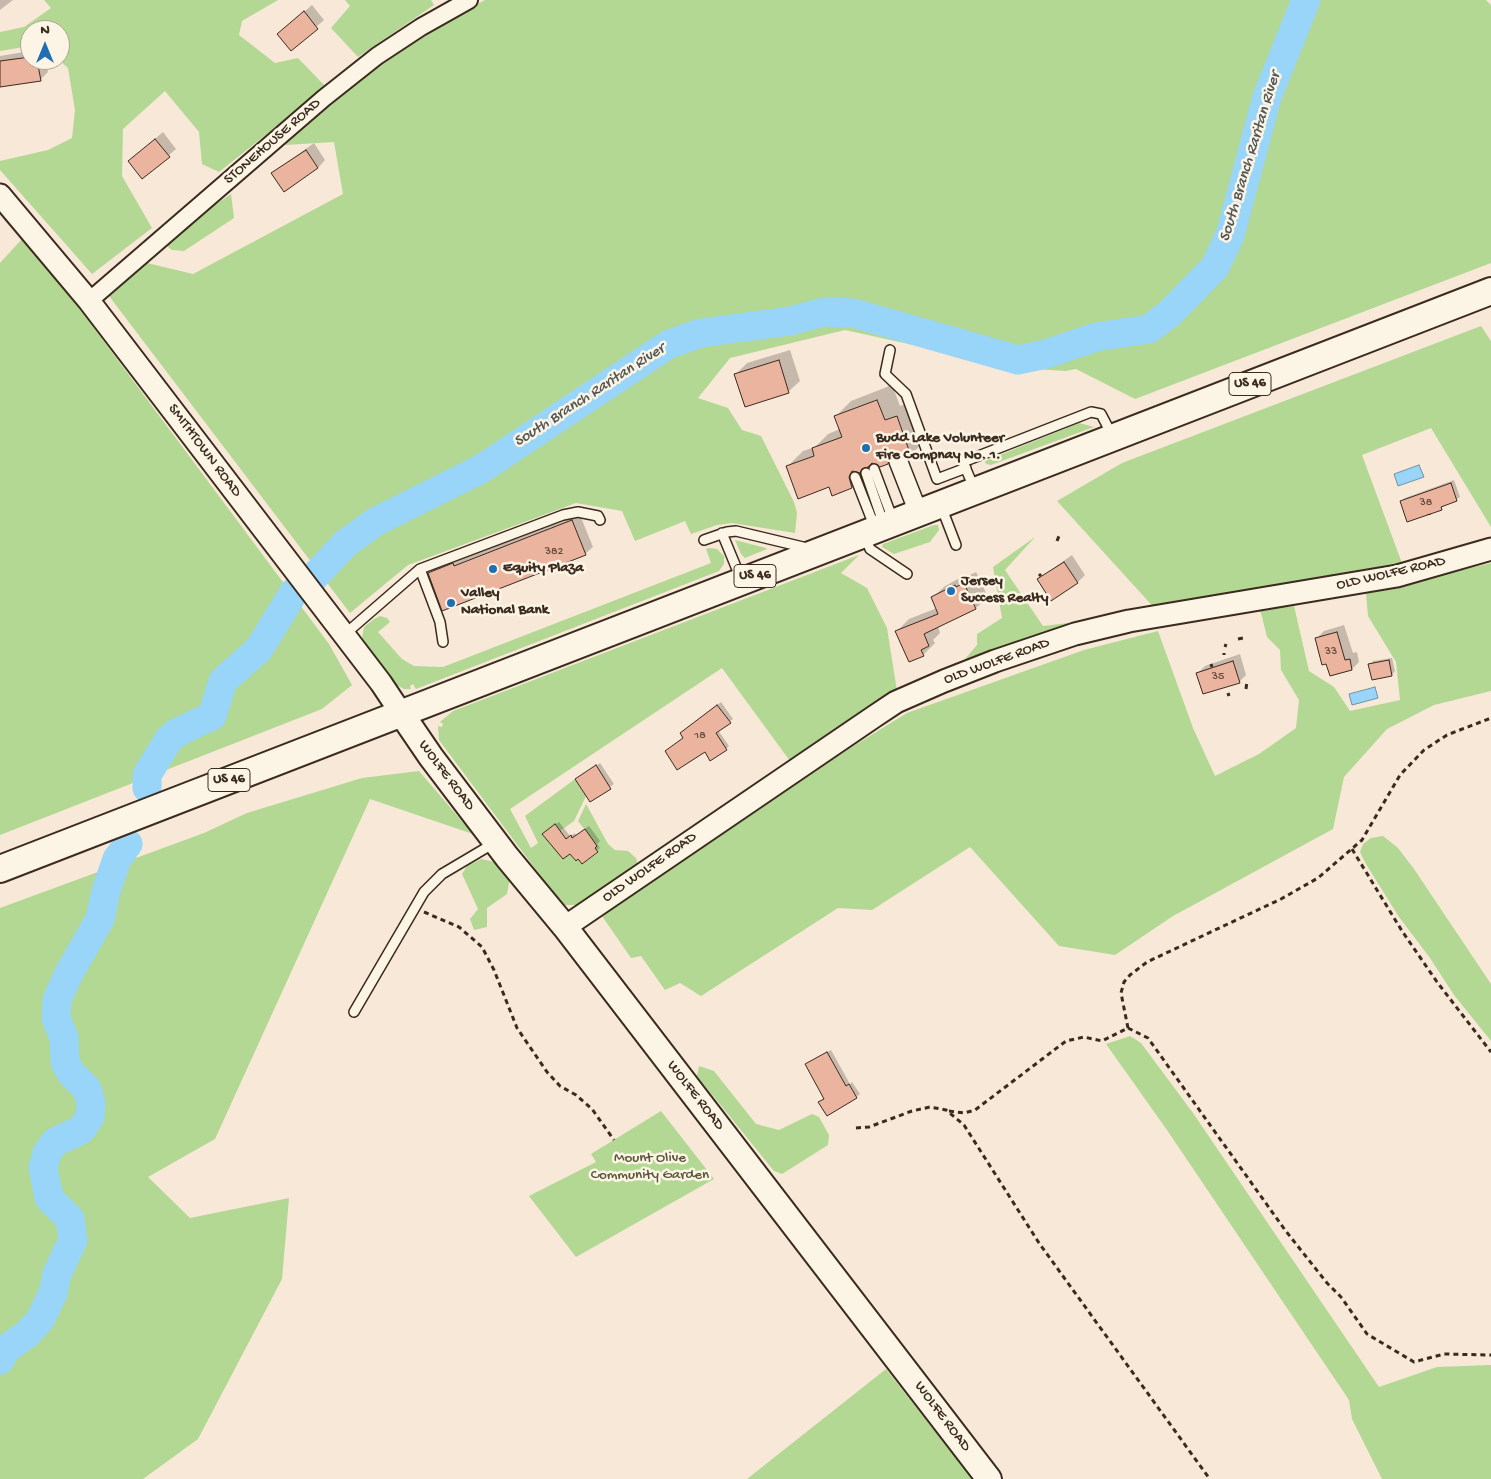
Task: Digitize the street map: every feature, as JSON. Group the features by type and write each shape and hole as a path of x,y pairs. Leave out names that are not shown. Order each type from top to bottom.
{"main road":[{"name":"US 46","path":"0,869 899,520 970,479 1113,437 1491,291"},
{"name":"WOLFE ROAD","path":"401,713 431,757 496,842 565,927 989,1479"}],"street":[{"name":"STONEHOUSE ROAD","path":"89,301 331,92 377,56 420,27 469,0"},
{"name":"SMITHTOWN ROAD","path":"0,195 89,301 344,635 401,713"},
{"name":"OLD WOLFE ROAD","path":"565,927 822,750 896,702 944,681 995,661 1075,634 1129,621 1372,581 1491,549"}],"lane":[{"path":"890,350 885,374 906,394 937,479 970,479"},
{"path":"898,461 899,520 870,549 907,574"},
{"path":"874,469 899,520"},
{"path":"866,473 899,520"},
{"path":"855,477 899,520 956,545"},
{"path":"344,635 420,569 563,515 578,512 598,516 600,520"},
{"path":"704,540 722,533 736,531 820,551"},
{"path":"722,533 742,581"},
{"path":"420,569 440,622 443,642"},
{"path":"354,1012 424,892 437,878 496,842"}],"path":[{"path":"1056,541 1059,536"},
{"path":"1238,639 1243,638"},
{"path":"1246,689 1247,681"},
{"path":"1128,1028 1121,994 1124,982 1134,972 1147,962 1281,899 1318,878 1352,849 1368,832 1400,775 1424,750 1447,735 1491,718"},
{"path":"1352,849 1427,968 1491,1052"},
{"path":"415,908 459,927 482,947 494,970 517,1028 547,1072 560,1086 576,1095 592,1109 614,1140"},
{"path":"856,1128 869,1127 912,1111 930,1107 964,1113 976,1110 1066,1041 1084,1037 1102,1041 1128,1028"},
{"path":"1128,1028 1148,1038 1285,1230 1327,1283 1341,1297 1367,1334 1414,1362 1444,1354 1491,1355"},
{"path":"946,1110 964,1125 1038,1243 1209,1478"}],"green space":[{"path":"44,0 278,0 242,21 239,35 275,63 298,58 326,87 219,172 202,164 199,132 165,91 123,129 122,176 152,228 92,274 0,170 0,161 48,150 72,138 75,110 68,70 70,70 70,20 34,20 51,8"},
{"path":"345,0 431,0 434,5 358,57 331,28 350,6"},
{"path":"485,0 1486,0 1491,5 1491,263 1135,399 1076,369 1066,371 1018,368 845,330 730,358 698,398 728,408 742,430 761,436 794,502 797,513 795,533 732,523 717,525 691,534 685,521 635,541 622,511 576,503 408,565 350,613 109,296 147,263 193,274 343,194 334,142 285,145 386,55"},
{"path":"20,28 20,48 0,51 0,32"},
{"path":"231,194 234,218 184,251 172,250 167,246 166,243 188,223"},
{"path":"22,239 82,312 329,644 352,685 322,709 0,835 0,263"},
{"path":"1481,326 1491,341 1491,527 1431,428 1362,455 1403,566 1158,612 1057,501 1122,463"},
{"path":"1079,423 1094,427 991,465 986,464 985,461"},
{"path":"938,525 939,530 930,542 894,554 882,547 883,544"},
{"path":"1035,537 1005,570 1043,626 1085,621 959,666 977,645 977,634 1002,618 993,567"},
{"path":"735,540 767,549 745,558 741,554"},
{"path":"706,549 717,549 724,556 724,564 719,571 416,689 413,684 410,686 411,689 404,689 395,684 362,638 364,627 374,619 380,616 387,618 390,622 378,632 402,659 414,666 443,667 711,563"},
{"path":"859,555 841,573 867,588 887,628 897,691 790,761 722,668 510,809 531,848 538,843 525,816 575,779 586,796 574,821 560,831 555,824 542,834 550,844 552,843 563,859 570,854 575,861 578,859 582,864 598,853 595,848 597,845 578,821 586,804 608,844 615,850 628,851 636,858 638,865 579,905 565,905 557,898 439,740 438,726 442,727 443,724 440,722 453,711"},
{"path":"1491,563 1491,691 1434,705 1387,729 1344,777 1333,829 1173,916 1115,955 1059,946 970,847 872,910 838,908 701,996 680,983 665,990 641,956 631,958 602,916 847,750 907,713 1084,650 1158,631 1193,728 1215,776 1259,754 1296,728 1299,700 1281,670 1280,650 1267,637 1260,609 1294,606 1309,671 1334,687 1350,711 1400,700 1396,662 1368,616 1366,593"},
{"path":"419,771 473,834 370,799 215,1139 148,1177 190,1218 289,1198 282,1279 198,1439 143,1479 0,1479 0,908 204,833 247,813 362,778"},
{"path":"1383,836 1398,848 1414,869 1491,984 1491,1041 1454,995 1430,958 1399,917 1366,864 1360,852 1363,844 1371,838"},
{"path":"481,859 500,863 510,877 507,894 487,908 487,927 474,930 470,919 478,909 462,874 467,866"},
{"path":"1130,1036 1141,1043 1193,1113 1379,1387 1437,1367 1491,1365 1491,1479 1382,1479 1352,1419 1349,1400 1167,1130 1106,1044"},
{"path":"699,1066 714,1071 756,1124 779,1130 812,1114 819,1117 829,1135 828,1145 782,1174 774,1171 697,1076"},
{"name":"Mount Olive Community Garden","path":"661,1111 714,1179 576,1257 529,1196 596,1162 591,1154"},
{"path":"886,1369 972,1479 747,1479"}],"water":[{"path":"1419,465 1424,477 1398,486 1394,474"},
{"path":"1375,687 1378,698 1352,705 1349,694"}],"building":[{"path":"304,11 318,29 291,51 277,34"},
{"path":"20,58 20,70 39,70 41,81 0,87 0,61"},
{"path":"155,139 170,157 142,179 128,161"},
{"path":"306,150 318,168 284,192 271,173"},
{"path":"779,360 789,393 745,407 734,374"},
{"name":"Budd Lake Volunteer Fire Compnay No. 1.","path":"877,400 885,420 897,416 911,456 908,457 900,453 889,458 888,464 880,467 872,463 862,469 860,473 852,471 849,477 852,488 832,496 829,487 798,499 786,466 814,456 812,448 842,437 834,416"},
{"path":"1451,483 1457,501 1441,507 1442,510 1407,522 1400,501"},
{"name":"Equity Plaza","path":"572,520 586,555 442,611 428,573 453,563 454,566"},
{"path":"1064,562 1078,583 1051,601 1037,579"},
{"path":"964,583 976,609 924,634 929,646 921,650 924,656 909,662 895,631 938,614 931,597 955,585 956,587"},
{"path":"1337,632 1345,660 1350,659 1352,670 1330,676 1326,664 1322,665 1315,638"},
{"path":"1389,660 1392,676 1372,680 1368,664"},
{"path":"1233,661 1240,683 1203,694 1196,673"},
{"path":"717,705 731,723 716,733 727,750 710,761 705,752 677,770 665,751 683,738 680,733"},
{"path":"596,765 611,789 590,802 575,779"},
{"path":"555,824 566,839 571,835 572,838 585,829 597,846 595,848 598,852 582,864 578,859 576,861 570,854 563,859 542,834"},
{"path":"827,1052 846,1086 849,1084 857,1098 827,1116 818,1102 824,1099 805,1064"}],"waterway":[{"name":"South Branch Raritan River","path":"314,577 345,544 375,522 481,469 669,344 701,333 790,321 824,312 853,313 1018,360 1046,354 1096,337 1149,329 1170,313 1215,267 1230,235 1267,97 1306,0"},
{"name":"South Branch Raritan River","path":"147,788 147,775 169,739 178,732 212,716 223,681 259,649 294,592"},
{"name":"South Branch Raritan River","path":"0,1360 6,1349 27,1334 40,1320 53,1293 57,1274 73,1240 70,1219 49,1198 43,1168 47,1153 55,1142 81,1130 90,1117 91,1103 87,1089 71,1073 65,1062 64,1038 56,1018 57,1000 68,975 100,919 106,891 117,859 128,844"}],"place":[{"name":"Budd Lake Volunteer Fire Compnay No. 1.","path":"866,448"},
{"name":"Equity Plaza","path":"493,569"},
{"name":"Jersey Success Realty","path":"951,591"},
{"name":"Valley National Bank","path":"451,603"}]}
